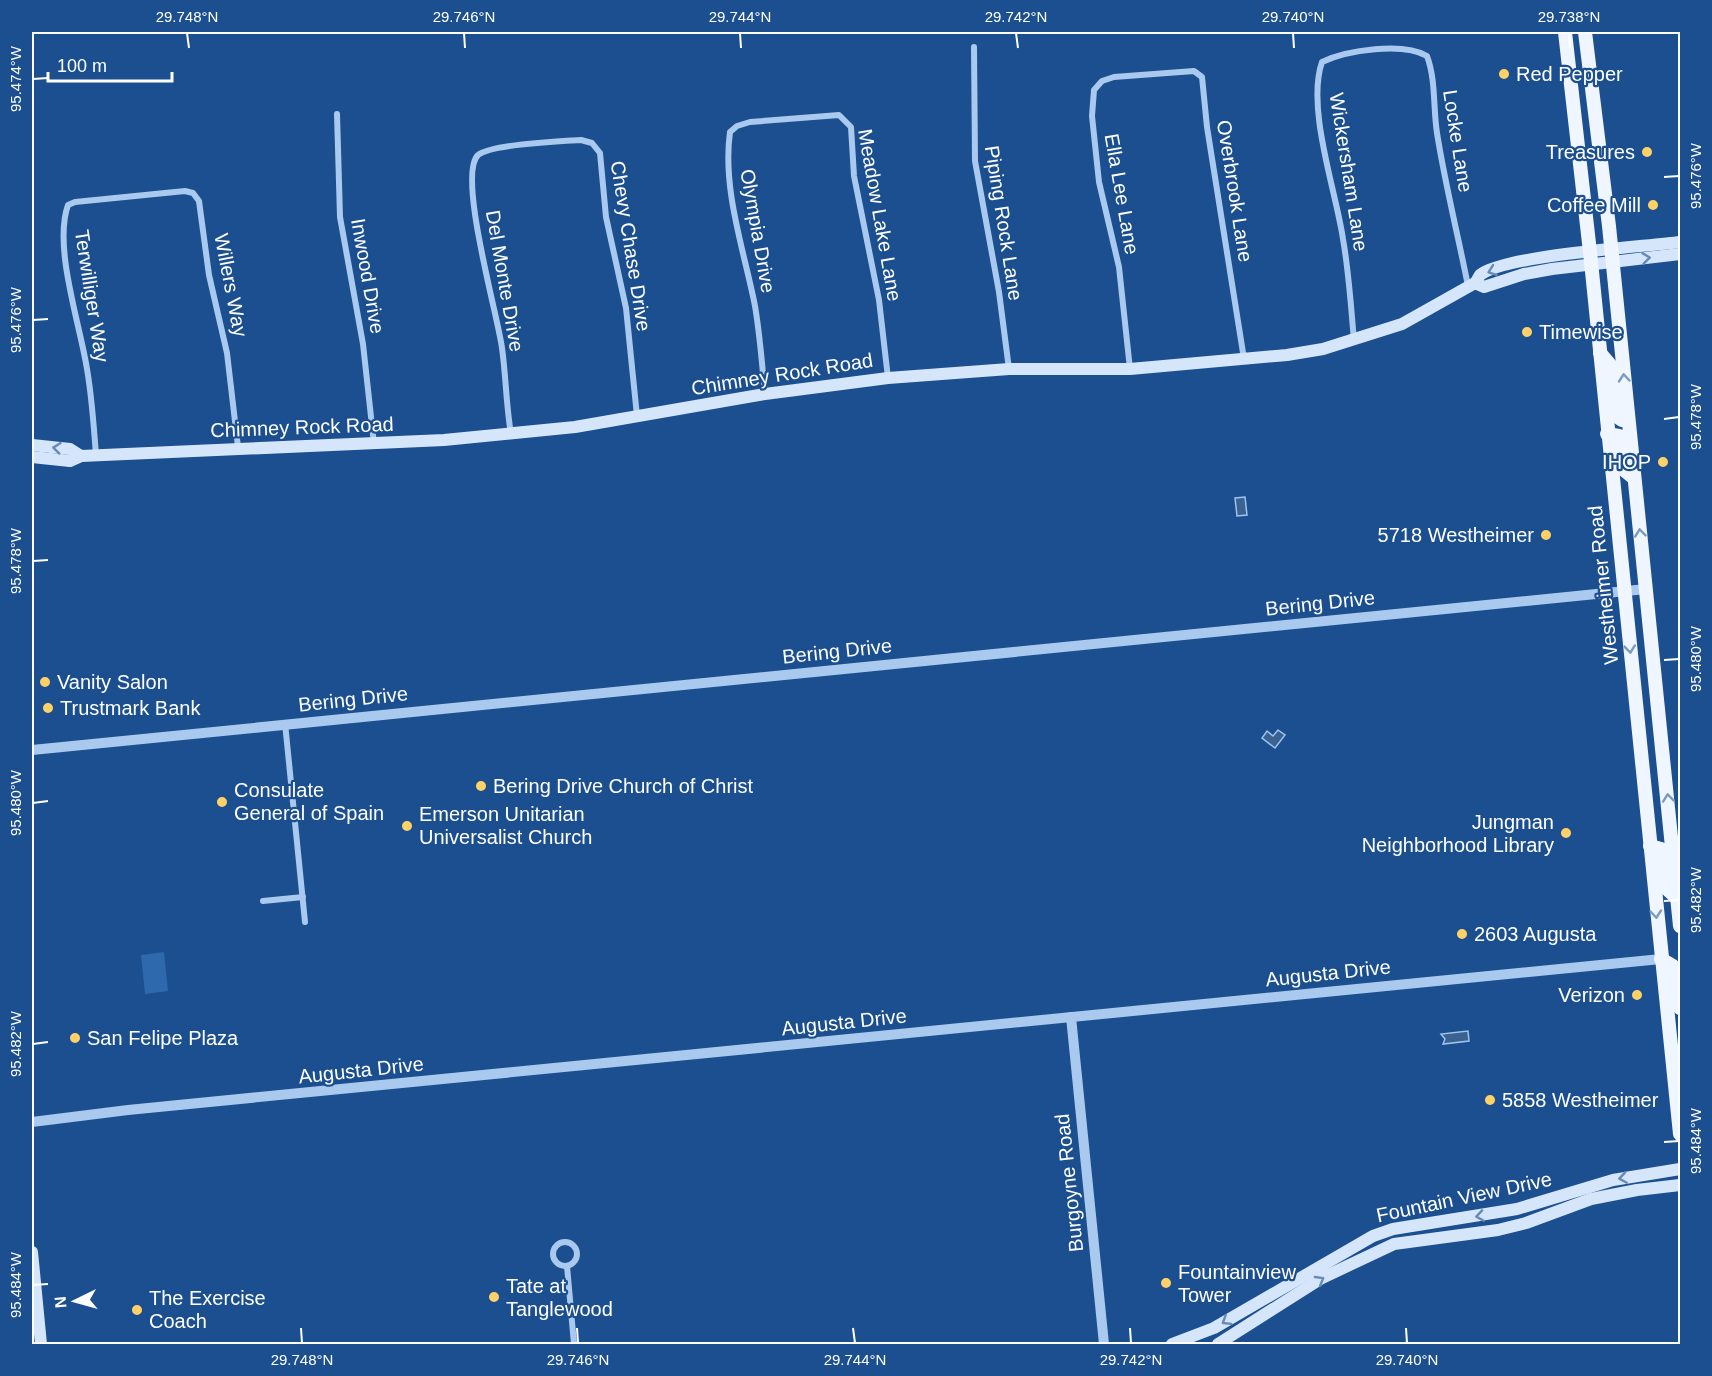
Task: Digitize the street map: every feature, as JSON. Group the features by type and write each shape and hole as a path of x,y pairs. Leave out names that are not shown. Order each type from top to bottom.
{"main road":[{"name":"Westheimer Road","path":"1565,32 1600,353 1602,429 1623,591 1680,1134"},
{"path":"1585,32 1612,256 1680,926"},
{"name":"Chimney Rock Road","path":"32,457 70,461 81,456 96,457 238,447 374,444 511,434 637,417 765,394 888,378 1009,369 1130,369 1287,355 1354,340 1402,324 1472,285 1484,287 1523,268 1612,256 1680,243"},
{"name":"Chimney Rock Road","path":"1612,256 1680,254"},
{"path":"1600,353 1612,367 1616,416 1622,420 1628,419"},
{"path":"1602,429 1618,436 1623,470 1634,478"},
{"name":"Chimney Rock Road","path":"32,445 70,449 81,456"},
{"path":"1643,772 1652,781 1658,831 1662,835 1672,836"},
{"path":"1650,846 1661,849 1665,887 1677,898"},
{"path":"1660,959 1673,966 1680,1008"},
{"name":"Fountain View Drive","path":"1172,1344 1206,1332 1359,1242 1393,1229 1537,1205 1613,1180 1680,1169"},
{"name":"Fountain View Drive","path":"1218,1344 1252,1325 1322,1278 1394,1244 1498,1230 1541,1219 1591,1199 1636,1190 1680,1185"},
{"path":"1552,1200 1556,1213"},
{"path":"1537,1205 1541,1219"},
{"path":"1409,1227 1411,1240"},
{"path":"32,1252 41,1344"},
{"path":"1244,1310 1252,1325"}],"street":[{"name":"Piping Rock Lane","path":"974,46 975,161 999,292 1009,369"},
{"name":"Locke Lane","path":"1374,51 1407,48 1427,56 1432,69 1435,123 1442,163 1472,285"},
{"name":"Wickersham Lane","path":"1354,340 1343,238 1320,121 1318,73 1322,62 1338,55 1374,51"},
{"name":"Overbrook Lane","path":"1155,74 1194,71 1202,77 1207,127 1244,359"},
{"name":"Ella Lee Lane","path":"1130,369 1119,267 1100,182 1091,101 1094,90 1102,81 1114,77 1155,74"},
{"name":"Inwood Drive","path":"337,114 340,217 363,344 374,444"},
{"name":"Meadow Lake Lane","path":"785,119 839,115 851,127 854,176 879,300 888,378"},
{"name":"Olympia Drive","path":"765,394 755,308 739,233 728,148 730,132 736,126 750,122 785,119"},
{"name":"Chevy Chase Drive","path":"532,144 581,140 592,143 600,153 606,217 626,308 637,417"},
{"name":"Del Monte Drive","path":"511,434 499,330 481,253 476,219 472,166 476,157 486,150 532,144"},
{"name":"Willers Way","path":"131,196 185,191 193,194 200,201 209,275 227,353 238,447"},
{"name":"Terwilliger Way","path":"96,457 88,375 67,271 64,215 68,205 75,202 131,196"},
{"name":"Bering Drive","path":"32,750 1646,589"},
{"path":"285,723 305,922"},
{"path":"263,901 303,897"},
{"name":"Augusta Drive","path":"32,1122 128,1110 1660,959"},
{"name":"Burgoyne Road","path":"1071,1017 1104,1344"},
{"path":"566,1241 574,1244 578,1252 576,1259 567,1266 559,1264 553,1254 555,1246 566,1241"},
{"path":"567,1266 574,1344"}],"shaded area":[{"path":"1245,497 1247,515 1237,516 1235,498"},
{"path":"1278,730 1285,735 1275,748 1262,738 1267,731 1273,736"},
{"path":"164,952 168,991 145,994 141,955"},
{"path":"1468,1031 1469,1041 1443,1044 1445,1039 1441,1034"}],"place":[{"name":"Red Pepper","path":"1504,74"},
{"name":"Treasures","path":"1647,152"},
{"name":"Coffee Mill","path":"1653,205"},
{"name":"Timewise","path":"1527,332"},
{"name":"IHOP","path":"1663,462"},
{"name":"5718 Westheimer","path":"1546,535"},
{"name":"Vanity Salon","path":"45,682"},
{"name":"Trustmark Bank","path":"48,708"},
{"name":"Bering Drive Church of Christ","path":"481,786"},
{"name":"Consulate General of Spain","path":"222,802"},
{"name":"Emerson Unitarian Universalist Church","path":"407,826"},
{"name":"Jungman Neighborhood Library","path":"1566,833"},
{"name":"2603 Augusta","path":"1462,934"},
{"name":"Verizon","path":"1637,995"},
{"name":"San Felipe Plaza","path":"75,1038"},
{"name":"5858 Westheimer","path":"1490,1100"},
{"name":"Fountainview Tower","path":"1166,1283"},
{"name":"Tate at Tanglewood","path":"494,1297"},
{"name":"The Exercise Coach","path":"137,1310"}]}
